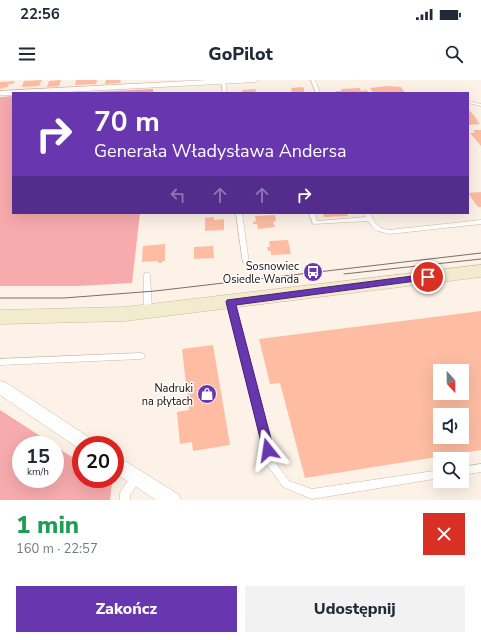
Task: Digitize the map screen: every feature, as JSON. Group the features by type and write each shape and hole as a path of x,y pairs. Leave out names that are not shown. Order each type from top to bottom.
{"main road":[{"path":"0,317 126,314 148,312 481,271"}],"street":[{"path":"20,92 256,80"},
{"path":"0,93 12,92"},
{"path":"0,387 74,436"},
{"path":"124,470 172,500"}],"lane":[{"path":"313,80 318,92"},
{"path":"223,82 225,92"},
{"path":"469,102 481,105"},
{"path":"240,214 246,263"},
{"path":"312,214 315,222 368,216 373,226 381,232 481,222"},
{"path":"148,275 148,312"},
{"path":"230,302 272,465 286,484 312,494 433,475"},
{"path":"0,362 141,356"},
{"path":"469,470 481,468"},
{"path":"125,500 125,494 137,478"}],"shaded area":[{"path":"153,89 153,92 94,92"},
{"path":"12,96 12,214 140,214 132,283 77,286 0,286 0,97"},
{"path":"0,410 40,436 12,436 12,488 64,488 64,452 72,457 72,488 111,488 110,500 0,500"}],"building":[{"path":"42,80 39,86 22,87 24,81"},
{"path":"61,80 59,86 47,87 49,81"},
{"path":"76,80 97,80 96,84 75,85"},
{"path":"106,80 121,80 120,83 105,84"},
{"path":"15,81 13,84 9,84 8,87 0,89 0,82"},
{"path":"387,86 401,87 404,92 372,92 370,88"},
{"path":"303,87 305,92 292,92 291,88"},
{"path":"360,88 361,91 367,90 368,92 336,92 342,91 341,89"},
{"path":"256,89 255,92 243,92 242,90"},
{"path":"469,110 477,119 480,124 469,125"},
{"path":"473,130 481,130 481,146 470,133 475,133"},
{"path":"481,192 481,207 478,207 469,193"},
{"path":"323,214 347,214 348,216 324,217"},
{"path":"275,215 276,221 273,222 275,227 258,229 257,224 253,224 253,222 256,221 255,216"},
{"path":"214,217 214,220 224,219 224,230 205,231 205,218"},
{"path":"288,240 291,254 271,255 271,251 268,251 267,247 270,247 269,241"},
{"path":"165,244 165,261 162,261 162,263 158,263 158,261 142,262 143,246"},
{"path":"213,246 214,258 194,259 194,247"},
{"path":"481,311 481,450 468,452 433,452 433,458 305,478 280,383 270,384 259,339"},
{"path":"213,345 230,445 193,451 192,442 180,444 177,412 189,410 182,349"}],"tram line":[{"path":"0,298 64,298 155,291 481,253"},
{"path":"344,274 481,259"}],"place":[{"name":"Sosnowiec Osiedle Wanda","path":"313,272"},
{"name":"Nadruki na płytach","path":"207,394"}],"route":[{"path":"268,450 230,302 428,277"}]}
